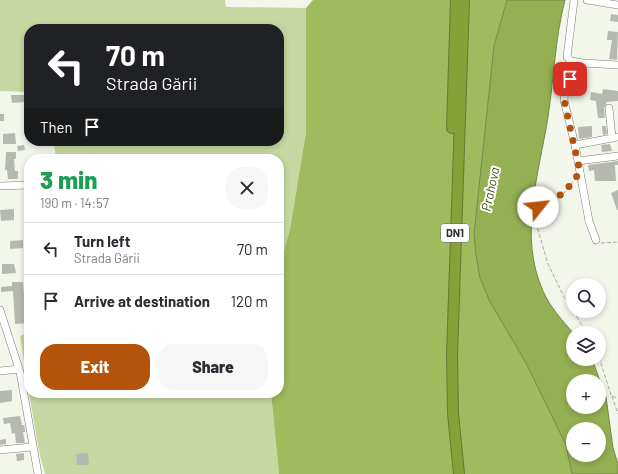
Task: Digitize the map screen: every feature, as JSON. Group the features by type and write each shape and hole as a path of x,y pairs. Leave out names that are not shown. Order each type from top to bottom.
{"highway":[{"name":"DN1","path":"452,474 447,414 445,355 456,0"},
{"name":"DN1","path":"459,474 453,413 452,354 464,0"}],"street":[{"path":"574,0 567,57 571,61 583,63 618,65"},
{"path":"587,0 618,5"},
{"path":"583,63 565,85 564,91 568,121 575,145 589,221 596,240"},
{"path":"575,145 615,137 609,108"},
{"path":"578,160 618,156"},
{"path":"0,186 24,185"},
{"path":"0,310 19,369 32,448 38,474"},
{"path":"0,371 19,369"},
{"path":"0,450 32,448"}],"path":[{"path":"566,299 548,264 535,220 538,207 564,193 580,172"},
{"path":"596,240 602,243 618,242"},
{"path":"602,366 618,414"},
{"path":"612,395 618,399"}],"shaded area":[{"path":"0,0 225,0 226,7 306,8 306,132 290,229 284,251 284,154 55,154 55,146 284,146 284,24 24,24 24,92 0,91"},
{"path":"313,0 507,0 494,46 474,234 480,278 490,302 526,363 566,445 566,462 570,462 572,474 279,474 271,398 284,398 284,251 290,229 306,132 306,8"},
{"path":"24,335 24,360 20,336"},
{"path":"30,398 271,398 279,474 45,474 39,451"}],"water":[{"name":"Prahova","path":"507,0 565,0 559,29 548,117 533,204 531,226 532,248 536,270 543,291 553,308 567,326 566,326 566,366 595,366 598,374 566,374 566,414 606,414 606,397 613,448 618,464 618,474 572,474 570,462 606,462 606,422 566,422 566,445 526,363 490,302 480,278 474,234 494,46"}],"building":[{"path":"611,14 618,15 618,22 610,21"},
{"path":"608,31 618,32 617,60 609,59 612,40 607,40"},
{"path":"603,89 618,91 618,101 607,102 604,108 605,118 598,118 596,101 590,100 591,92 602,94"},
{"path":"11,95 24,95 24,102 12,103"},
{"path":"0,114 4,114 4,121 0,121"},
{"path":"592,126 592,137 579,139 578,127"},
{"path":"602,126 606,126 607,134 603,135"},
{"path":"15,133 16,144 3,144 3,134"},
{"path":"610,144 612,151 602,152 601,145"},
{"path":"24,145 25,150 18,151 17,146"},
{"path":"6,152 16,152 16,159 14,159 15,171 18,171 18,179 8,179 7,170 5,170"},
{"path":"618,161 618,165 615,165 616,181 595,181 594,170 589,171 588,165"},
{"path":"618,190 618,210 617,210 611,193"},
{"path":"14,209 14,220 1,221 0,210"},
{"path":"23,240 23,248 10,249 10,241"},
{"path":"2,264 14,264 16,273 2,274"},
{"path":"12,282 23,282 24,323 15,324 13,291 1,292 1,287 12,286"},
{"path":"12,390 12,401 0,403 0,391"},
{"path":"20,416 22,425 24,425 25,429 25,432 23,432 25,443 16,443 15,433 12,434 10,423 4,424 3,418"},
{"path":"6,439 6,444 0,445 0,440"},
{"path":"24,453 24,460 17,461 16,454"},
{"path":"88,453 89,465 77,465 76,454"}],"route":[{"path":"538,207 564,193 580,172 564,100 565,85 570,79"}]}
